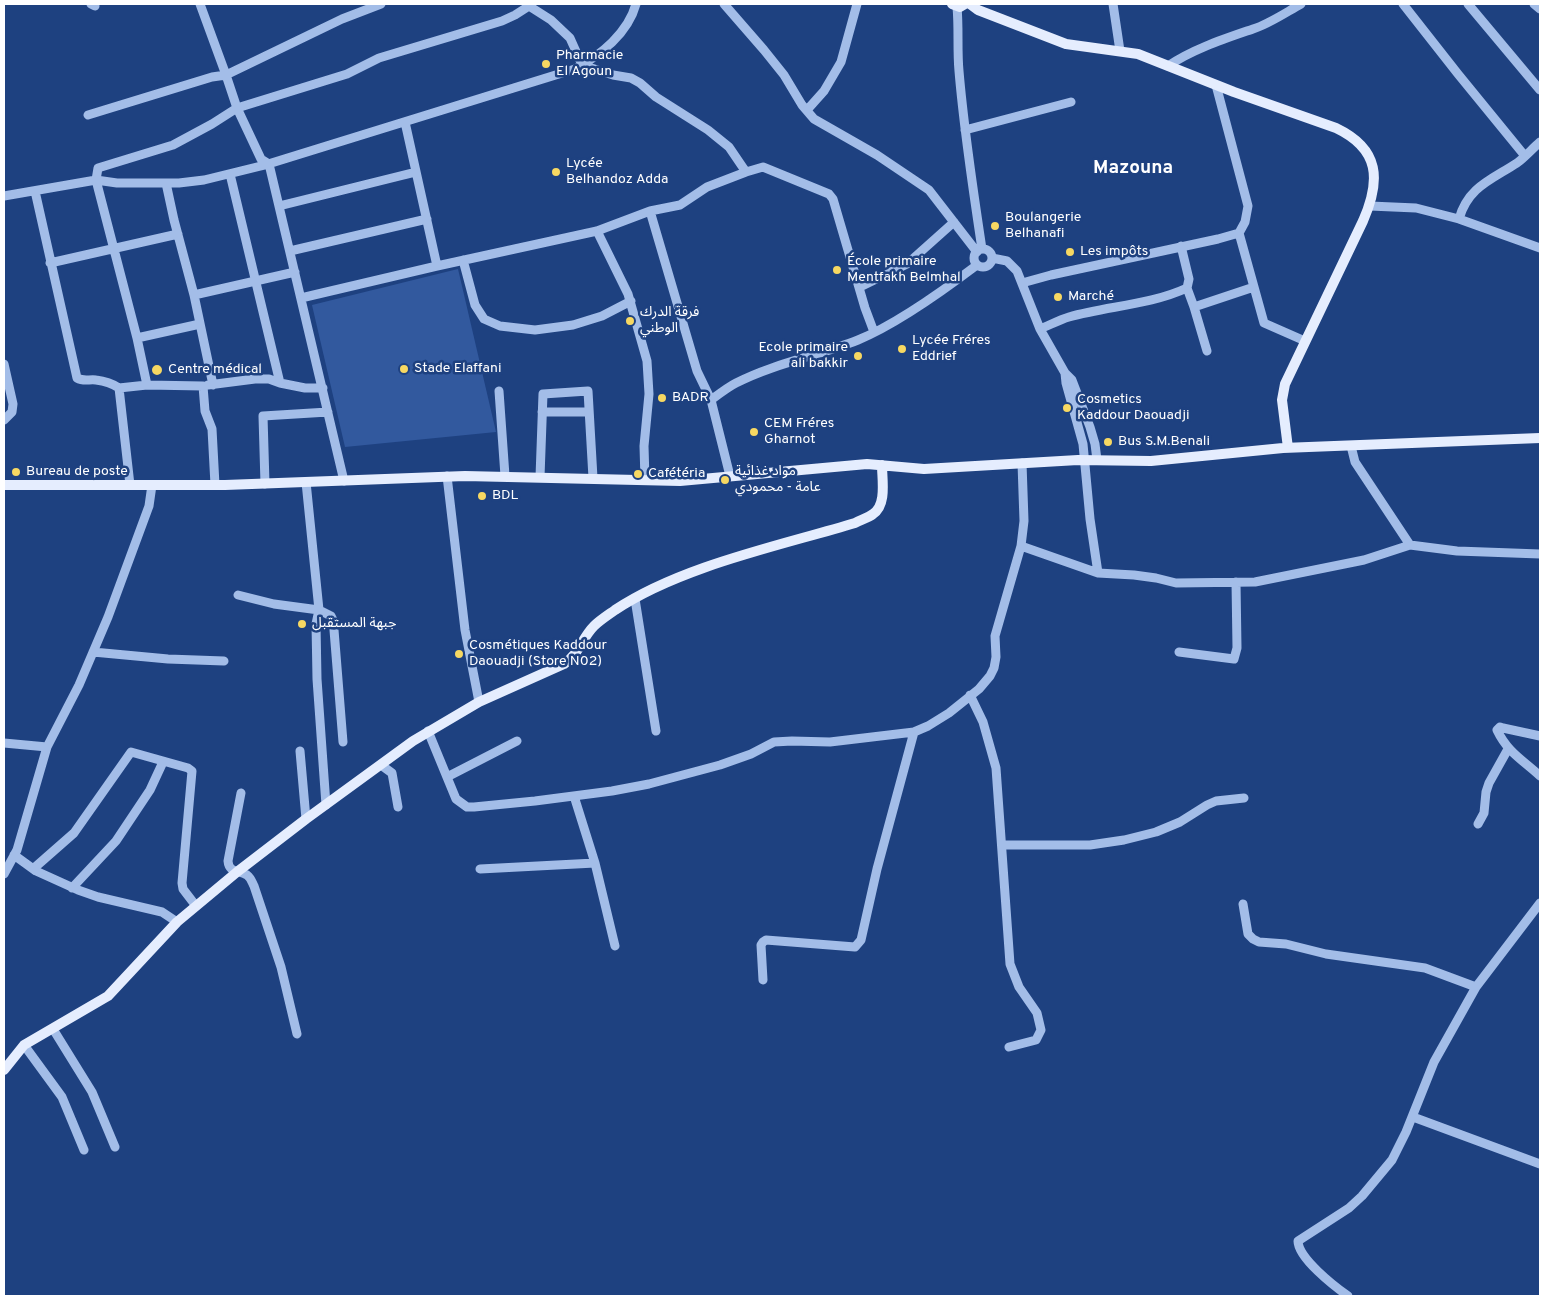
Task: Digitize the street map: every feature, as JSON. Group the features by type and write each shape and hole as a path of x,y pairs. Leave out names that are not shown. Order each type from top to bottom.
{"main road":[{"path":"970,4 978,10 1066,44 1138,54 1216,85 1336,128 1350,135 1361,144 1373,167 1374,183 1370,206 1288,377 1282,400 1288,448"},
{"path":"4,485 265,484 446,476 680,481 838,465 867,464 924,469 1085,460 1151,461 1288,448 1540,438"},
{"path":"4,1070 24,1045 108,996 177,922 236,872 428,731 479,702 572,659 593,627 635,599 689,574 854,523 874,514 880,506 882,498 882,465"}],"street":[{"path":"200,4 237,108 261,159 269,164 344,481"},
{"path":"88,116 212,77 226,75 342,19 381,4"},
{"path":"4,196 96,180 117,183 166,183 204,180 269,164 576,69 595,58 617,37 634,13 636,4"},
{"path":"724,4 779,69 814,119 877,155 929,190 979,250 988,251 992,258 990,264 985,267 977,265"},
{"path":"806,110 824,91 841,62 857,4"},
{"path":"1113,4 1120,51"},
{"path":"1168,66 1182,56 1240,32 1254,29 1298,4"},
{"path":"1403,4 1525,156"},
{"path":"1468,4 1540,90"},
{"path":"1534,4 1540,9"},
{"path":"147,386 137,338 96,180 98,168 173,145 237,108 347,74 379,58 502,21 515,15 528,5 551,20 570,38 582,65 613,75 630,78 640,83 656,97 708,130 729,147 746,172"},
{"path":"958,5 959,68 979,250 974,257 977,265"},
{"path":"1216,85 1248,206 1245,222 1239,233 1264,323 1305,340"},
{"path":"965,130 1071,102"},
{"path":"405,122 437,266"},
{"path":"1459,219 1463,206 1470,195 1491,178 1518,162 1540,142"},
{"path":"301,298 462,260 598,231 650,211 680,205 707,187 763,167 829,194 833,199 874,332"},
{"path":"279,206 416,172"},
{"path":"230,174 280,383"},
{"path":"166,183 194,295 213,385"},
{"path":"35,191 76,378 82,381 95,380 113,384 120,388 203,386 255,378 269,379 305,388 322,388"},
{"path":"1370,206 1416,208 1459,219 1540,248"},
{"path":"650,211 697,371 711,400 730,476"},
{"path":"290,251 427,219"},
{"path":"860,287 907,264 954,222"},
{"path":"598,231 631,301 647,361 649,394 644,446 645,480"},
{"path":"1022,283 1239,233"},
{"path":"50,263 178,234"},
{"path":"1181,246 1189,279 1187,288 1207,352"},
{"path":"992,258 1007,261 1017,271 1040,329 1065,373 1072,380 1090,427 1097,460"},
{"path":"462,260 475,305 484,319 500,326 535,330 573,325 602,316 631,301"},
{"path":"711,400 735,383 775,367 858,340 874,332 912,310 958,280 977,265"},
{"path":"194,295 295,272"},
{"path":"1194,307 1254,287"},
{"path":"1040,329 1068,317 1146,302 1177,293 1187,288"},
{"path":"137,338 200,324"},
{"path":"4,364 13,404 12,412 4,420"},
{"path":"1065,373 1083,444 1090,519 1098,573"},
{"path":"203,386 205,411 212,429 215,485"},
{"path":"120,388 130,485"},
{"path":"500,391 505,476"},
{"path":"540,477 542,394 588,391 593,478"},
{"path":"265,484 263,416 328,412"},
{"path":"542,412 589,412"},
{"path":"1351,446 1355,462 1410,545"},
{"path":"428,731 456,799 467,807 535,802 612,791 679,777 751,754 774,742 830,742 914,732 928,726 949,713 979,689 994,668 996,636 1021,546 1024,521 1022,463"},
{"path":"446,476 465,630 479,702"},
{"path":"306,482 319,610 316,624 317,679 326,805"},
{"path":"4,874 14,855 47,747 80,685 108,617 149,506 152,485"},
{"path":"1021,546 1098,573 1134,575 1176,583 1255,582 1364,560 1410,545 1458,551 1540,554"},
{"path":"1179,652 1234,659 1237,648 1236,582"},
{"path":"238,595 274,604 319,610 327,613 333,620 343,742"},
{"path":"635,599 656,731"},
{"path":"93,652 224,662"},
{"path":"970,695 983,722 996,768 1010,964 1019,987 1037,1014 1041,1030 1036,1040 1009,1047"},
{"path":"1540,736 1500,727 1497,730 1508,749 1540,776"},
{"path":"763,980 761,945 766,940 855,947 861,940 877,869 914,732"},
{"path":"447,777 517,741"},
{"path":"4,744 47,747"},
{"path":"1478,824 1484,813 1489,783 1508,749"},
{"path":"300,751 306,819"},
{"path":"33,869 74,833 131,752 188,768 192,771 182,883 183,889 196,906"},
{"path":"72,888 116,841 150,790 163,762"},
{"path":"381,766 392,773 398,807"},
{"path":"241,793 228,861 230,869 249,877 254,886 281,967 297,1034"},
{"path":"574,796 595,863 615,946"},
{"path":"1002,844 1090,845 1124,840 1156,832 1180,822 1216,801 1244,798"},
{"path":"14,855 33,869 72,888 98,897 162,912 177,922"},
{"path":"480,869 595,863"},
{"path":"1348,1296 1325,1278 1300,1251 1298,1240 1338,1216 1362,1196 1392,1160 1413,1117 1434,1062 1476,987 1540,903"},
{"path":"1243,904 1248,934 1259,942 1286,944 1326,954 1425,968 1476,987"},
{"path":"53,1029 92,1092 115,1147"},
{"path":"24,1045 62,1097 84,1150"},
{"path":"1413,1117 1540,1164"}],"shaded area":[{"name":"Stade Elaffani","path":"458,269 496,432 345,447 312,305"}],"place":[{"name":"Pharmacie El Agoun","path":"546,64"},
{"name":"Lycée Belhandoz Adda","path":"556,172"},
{"name":"Boulangerie Belhanafi","path":"995,226"},
{"name":"Les impôts","path":"1070,252"},
{"name":"École primaire Mentfakh Belmhal","path":"837,270"},
{"name":"Marché","path":"1058,297"},
{"name":"فرقة الدرك الوطني","path":"630,321"},
{"name":"Lycée Fréres Eddrief","path":"902,349"},
{"name":"Ecole primaire ali bakkir","path":"858,356"},
{"name":"Stade Elaffani","path":"404,369"},
{"name":"Centre médical","path":"157,370"},
{"name":"BADR","path":"662,398"},
{"name":"Cosmetics Kaddour Daouadji","path":"1067,408"},
{"name":"CEM Fréres Gharnot","path":"754,432"},
{"name":"Bus S.M.Benali","path":"1108,442"},
{"name":"Bureau de poste","path":"16,472"},
{"name":"Cafétéria","path":"638,474"},
{"name":"مواد غذائية عامة - محمودي","path":"725,480"},
{"name":"BDL","path":"482,496"},
{"name":"جبهة المستقبل","path":"302,624"},
{"name":"Cosmétiques Kaddour Daouadji (Store N02)","path":"459,654"}],"district":[{"name":"Mazouna","path":"1133,169"}]}
